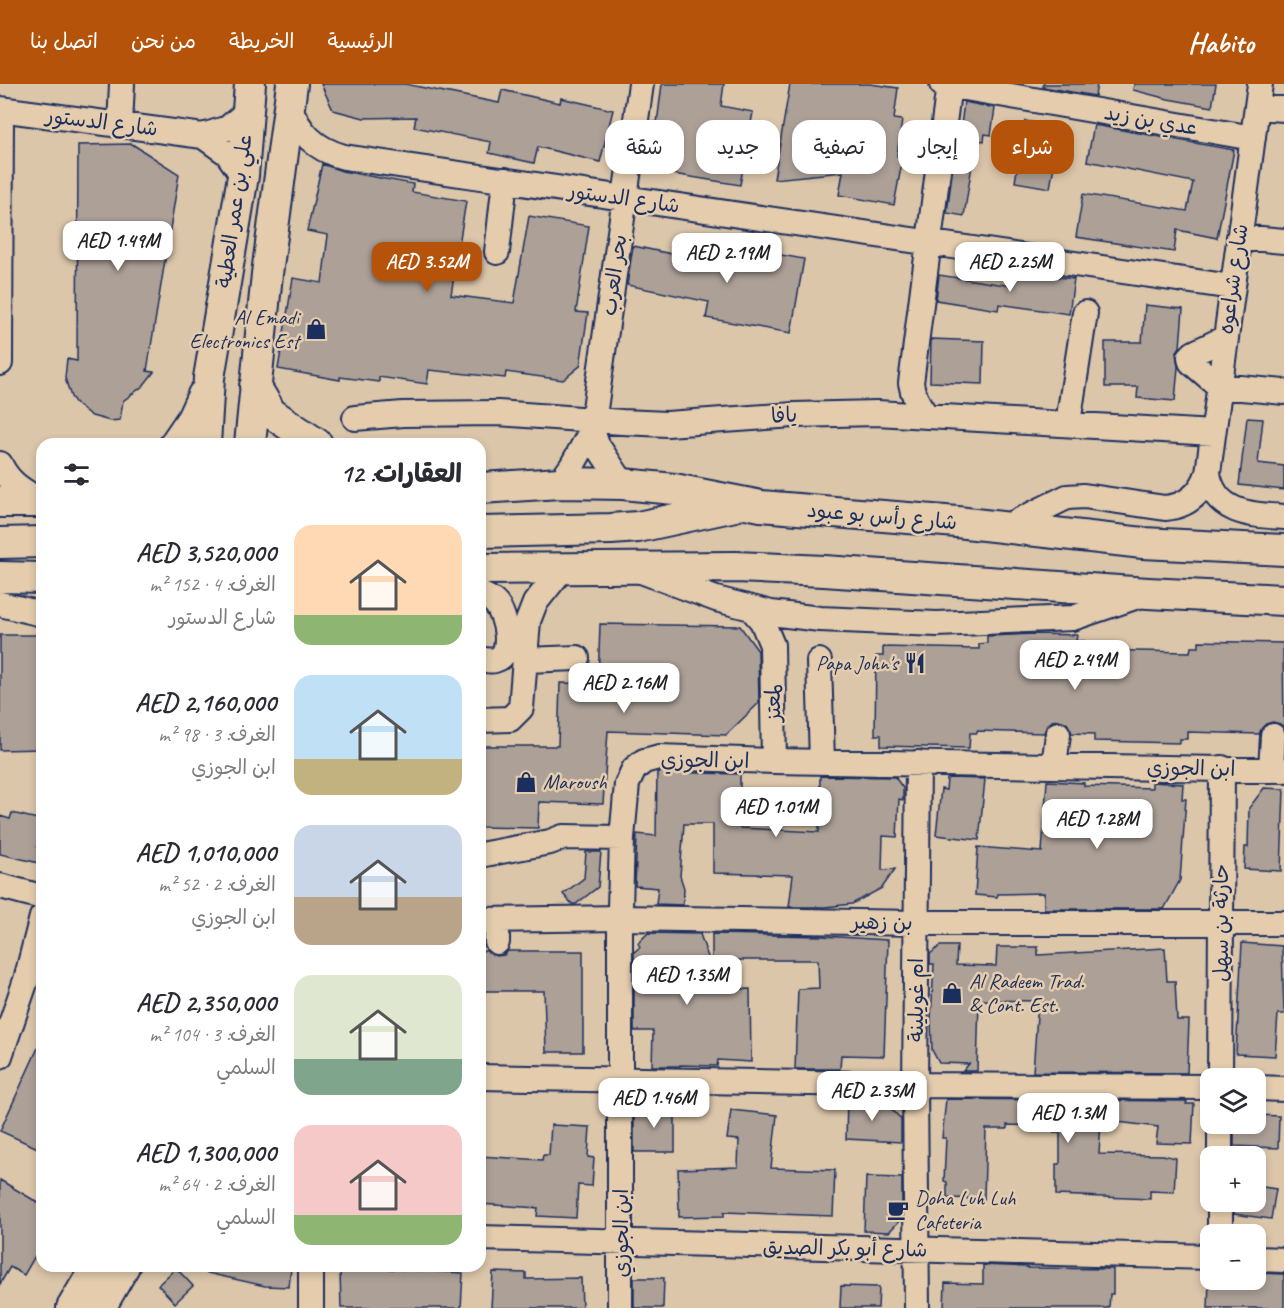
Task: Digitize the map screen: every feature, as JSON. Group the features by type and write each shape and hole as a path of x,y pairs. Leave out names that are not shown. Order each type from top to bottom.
{"main road":[{"name":"علي بن عمر العطية","path":"251,438 272,233 290,94"},
{"name":"علي بن عمر العطية","path":"205,438 210,378 243,176 248,98"},
{"path":"179,438 192,419 210,378"},
{"path":"255,386 271,413 308,438"},
{"name":"شارع رأس بو عبود","path":"486,488 560,483 623,484 674,489 744,504 1006,527 1143,543 1284,550"},
{"path":"0,502 36,502"},
{"path":"486,532 638,527 744,504"},
{"path":"0,543 36,542"},
{"path":"486,569 736,567 1284,600"},
{"path":"0,577 36,578"},
{"path":"72,1308 93,1272"},
{"path":"100,1308 121,1272"}],"street":[{"path":"120,124 122,84"},
{"name":"بحر العرب","path":"560,483 572,466 593,425 641,84"},
{"path":"926,415 913,395 911,383 947,84"},
{"name":"عدي بن زيد","path":"947,84 1253,138"},
{"name":"شارع الدستور","path":"290,94 294,120 303,134 315,145 329,153 1232,287"},
{"path":"1259,96 1284,110"},
{"name":"شارع شراعوه","path":"1006,527 1067,497 1084,496 1165,508 1191,500 1200,490 1208,473 1259,96"},
{"name":"شارع الدستور","path":"1,109 203,136 228,128 248,98"},
{"path":"0,363 1,109"},
{"name":"شارع الدستور","path":"203,136 227,153 243,176"},
{"path":"497,252 505,180"},
{"path":"1239,237 1284,241"},
{"path":"1068,423 1085,313"},
{"path":"1225,338 1194,353 1190,357 1191,362 1219,386 1284,392"},
{"name":"يافا","path":"356,417 463,412 546,415 593,425 667,424 820,413 877,413 1213,433"},
{"path":"593,425 597,445 623,484"},
{"path":"0,464 4,473 16,487 36,499"},
{"path":"1208,473 1212,487 1220,498 1232,508 1247,515"},
{"path":"1165,508 1284,517"},
{"path":"630,567 716,599 799,617 937,624 1073,618 1148,593"},
{"path":"486,720 510,719 521,708 530,614 535,603 563,568"},
{"path":"486,597 497,605 507,628 505,649 501,656 495,660 486,659"},
{"path":"0,604 36,613"},
{"name":"لمعتز","path":"751,608 762,621 772,645 774,761"},
{"path":"772,645 783,630 799,617"},
{"path":"526,660 577,658"},
{"path":"819,661 822,762"},
{"path":"1061,766 1063,734"},
{"path":"1273,736 1278,770"},
{"name":"ابن الجوزي","path":"620,1308 622,838 627,784 634,769 644,761 659,757 1278,770"},
{"name":"ام غويلينة","path":"916,1308 918,1250 915,1085 918,763"},
{"name":"حارثة بن سهل","path":"1220,1068 1222,768"},
{"path":"486,854 550,842 563,837 622,838"},
{"path":"0,886 36,895"},
{"name":"بن زهير","path":"491,927 621,918 917,923 1284,923"},
{"path":"0,1056 5,1032 26,980 36,941"},
{"path":"486,1077 621,1081 1200,1088"},
{"path":"1266,1088 1284,1089"},
{"name":"شارع أبو بكر الصديق","path":"486,1238 1200,1257"},
{"path":"1266,1259 1284,1260"},
{"path":"311,1272 311,1308"}],"building":[{"path":"321,84 405,84 499,103 502,90 560,103 561,98 613,110 610,120 605,120 605,142 600,162 538,147 534,163 489,153 491,142 414,127 416,117 364,118 333,110"},
{"path":"662,84 724,84 721,106 753,112 752,120 696,120 696,174 742,174 740,185 673,174 684,174 684,120 657,120"},
{"path":"790,84 870,84 898,88 894,119 902,120 898,120 897,156 900,174 894,205 839,195 843,174 886,174 886,120 792,120 792,174 823,174 774,179 775,174 780,174 780,143"},
{"path":"1043,84 1097,84 1095,96 1043,87"},
{"path":"1134,84 1216,84 1212,107 1133,90"},
{"path":"964,102 995,108 993,120 991,120 991,135 985,134 984,141 979,140 979,120 962,120"},
{"path":"1094,125 1234,150 1217,238 1177,230 1174,252 1076,237 1083,194 1187,211 1193,182 1087,161"},
{"path":"132,144 179,174 147,371 154,372 143,386 123,401 120,420 110,421 92,416 77,405 71,397 65,378 67,359 77,361 78,145"},
{"path":"322,164 342,171 413,184 412,192 466,201 451,295 514,303 529,216 589,226 576,312 588,313 580,366 563,380 506,372 505,378 429,370 427,384 379,377 379,382 340,377 340,380 278,369 293,278 322,283 328,235 307,231"},
{"path":"952,174 971,174 964,216 947,213"},
{"path":"1016,174 1053,174 1050,188 1015,182"},
{"path":"719,244 804,259 791,333 706,318 709,302 627,285 633,246 715,263"},
{"path":"1014,271 1074,279 1069,314 999,304 998,310 936,300 939,275 1012,286"},
{"path":"1145,305 1183,309 1180,347 1176,353 1178,367 1175,401 1137,398 1138,387 1105,387 1105,342 1142,342"},
{"path":"931,339 984,341 983,384 930,382"},
{"path":"1247,418 1263,419 1258,463 1284,466 1284,490 1239,485"},
{"path":"600,624 740,626 758,651 759,703 726,735 608,731 603,804 539,802 538,828 486,827 486,746 558,746 560,683 598,684"},
{"path":"0,635 36,635 36,749 0,750"},
{"path":"1077,635 1076,641 1085,641 1085,650 1190,652 1191,647 1199,647 1199,641 1283,643 1284,728 1273,722 1266,724 1259,734 1188,732 1188,739 1180,739 1180,743 1094,741 1094,734 1072,733 1067,723 1059,720 1047,725 1044,733 977,731 977,733 970,733 969,748 881,746 881,735 875,735 876,656 883,656 883,647 979,649 979,644 987,643 987,636"},
{"path":"657,772 740,774 740,828 819,832 820,776 895,777 903,788 903,800 899,799 897,837 883,836 882,870 895,869 882,888 852,904 789,907 793,875 713,873 713,824 684,824 680,876 684,888 683,905 656,904 658,888 635,886 637,834 656,836"},
{"path":"947,779 985,779 979,840 936,835 941,789 946,790"},
{"path":"1047,781 1084,783 1084,786 1152,788 1152,782 1183,784 1182,799 1186,799 1180,880 1164,909 1044,909 1044,893 998,894 997,897 975,895 978,847 1042,852"},
{"path":"1264,788 1284,789 1281,871 1244,869 1245,847 1248,847 1249,808"},
{"path":"12,813 36,819 36,862 0,854 0,816 10,819"},
{"path":"586,852 601,852 598,887 576,904 572,904 563,894 584,878"},
{"path":"648,933 700,934 709,960 688,960 688,990 750,989 751,1062 718,1060 717,1066 652,1066 653,1031 634,1031 634,952 640,947 638,943"},
{"path":"712,934 888,940 884,1056 841,1055 840,1069 795,1069 798,989 819,988 818,960 712,960"},
{"path":"1242,943 1282,946 1284,1014 1278,1014 1275,1056 1236,1054"},
{"path":"940,946 957,946 956,965 996,966 997,947 1038,947 1038,955 1165,948 1167,981 1175,981 1177,1020 1189,1020 1187,1073 1033,1072 1038,1001 979,1000 977,1071 963,1071 969,1064 939,1063 932,1050 934,964 930,964 930,954"},
{"path":"486,951 496,956 504,955 508,951 583,951 583,1052 546,1052 544,991 486,991"},
{"path":"36,1052 36,1147 0,1131"},
{"path":"946,1099 1187,1101 1186,1104 1194,1104 1192,1144 1156,1143 1158,1127 1101,1120 1099,1154 1163,1155 1176,1158 1174,1192 1150,1191 1150,1199 1056,1195 1056,1164 1060,1164 1060,1133 1054,1133 1054,1126 1007,1125 1007,1129 986,1129 984,1199 947,1198 947,1182 944,1181 946,1138 942,1138"},
{"path":"847,1100 884,1101 901,1119 901,1142 846,1139"},
{"path":"634,1106 675,1106 675,1152 634,1152"},
{"path":"731,1110 777,1115 771,1168 835,1170 833,1216 724,1212 724,1216 679,1217 678,1169 738,1167 739,1140 727,1139"},
{"path":"1266,1115 1279,1116 1278,1148 1234,1146 1234,1134 1266,1134"},
{"path":"551,1125 590,1127 588,1157 594,1158 592,1186 578,1185 576,1218 537,1216 538,1208 486,1204 486,1156 542,1160 543,1155 549,1155"},
{"path":"866,1177 902,1178 902,1218 889,1232 864,1231"},
{"path":"0,1180 36,1201 36,1254 24,1275 10,1267 0,1284"},
{"path":"1266,1188 1276,1189 1271,1219 1234,1214 1234,1212 1266,1212"},
{"path":"983,1265 1113,1269 1113,1294 1110,1294 1109,1308 944,1308 945,1283 983,1284"},
{"path":"172,1272 180,1272 193,1286 175,1303 158,1285"},
{"path":"291,1272 289,1287 265,1286 207,1273"},
{"path":"340,1272 463,1273 461,1308 341,1308"},
{"path":"493,1272 526,1273 526,1279 581,1278 582,1308 491,1308"},
{"path":"1266,1273 1284,1274 1284,1308 1208,1308 1209,1290 1266,1290"},
{"path":"634,1278 664,1278 663,1308 634,1308"},
{"path":"841,1286 879,1287 878,1308 840,1308"}],"place":[{"name":"Al Emadi Electronics Est","path":"316,329"},
{"name":"Papa John's","path":"915,663"},
{"name":"Maroush","path":"526,782"},
{"name":"Al Radeem Trad. & Cont. Est.","path":"952,993"},
{"name":"Doha Luh Luh Cafeteria","path":"898,1210"}]}
